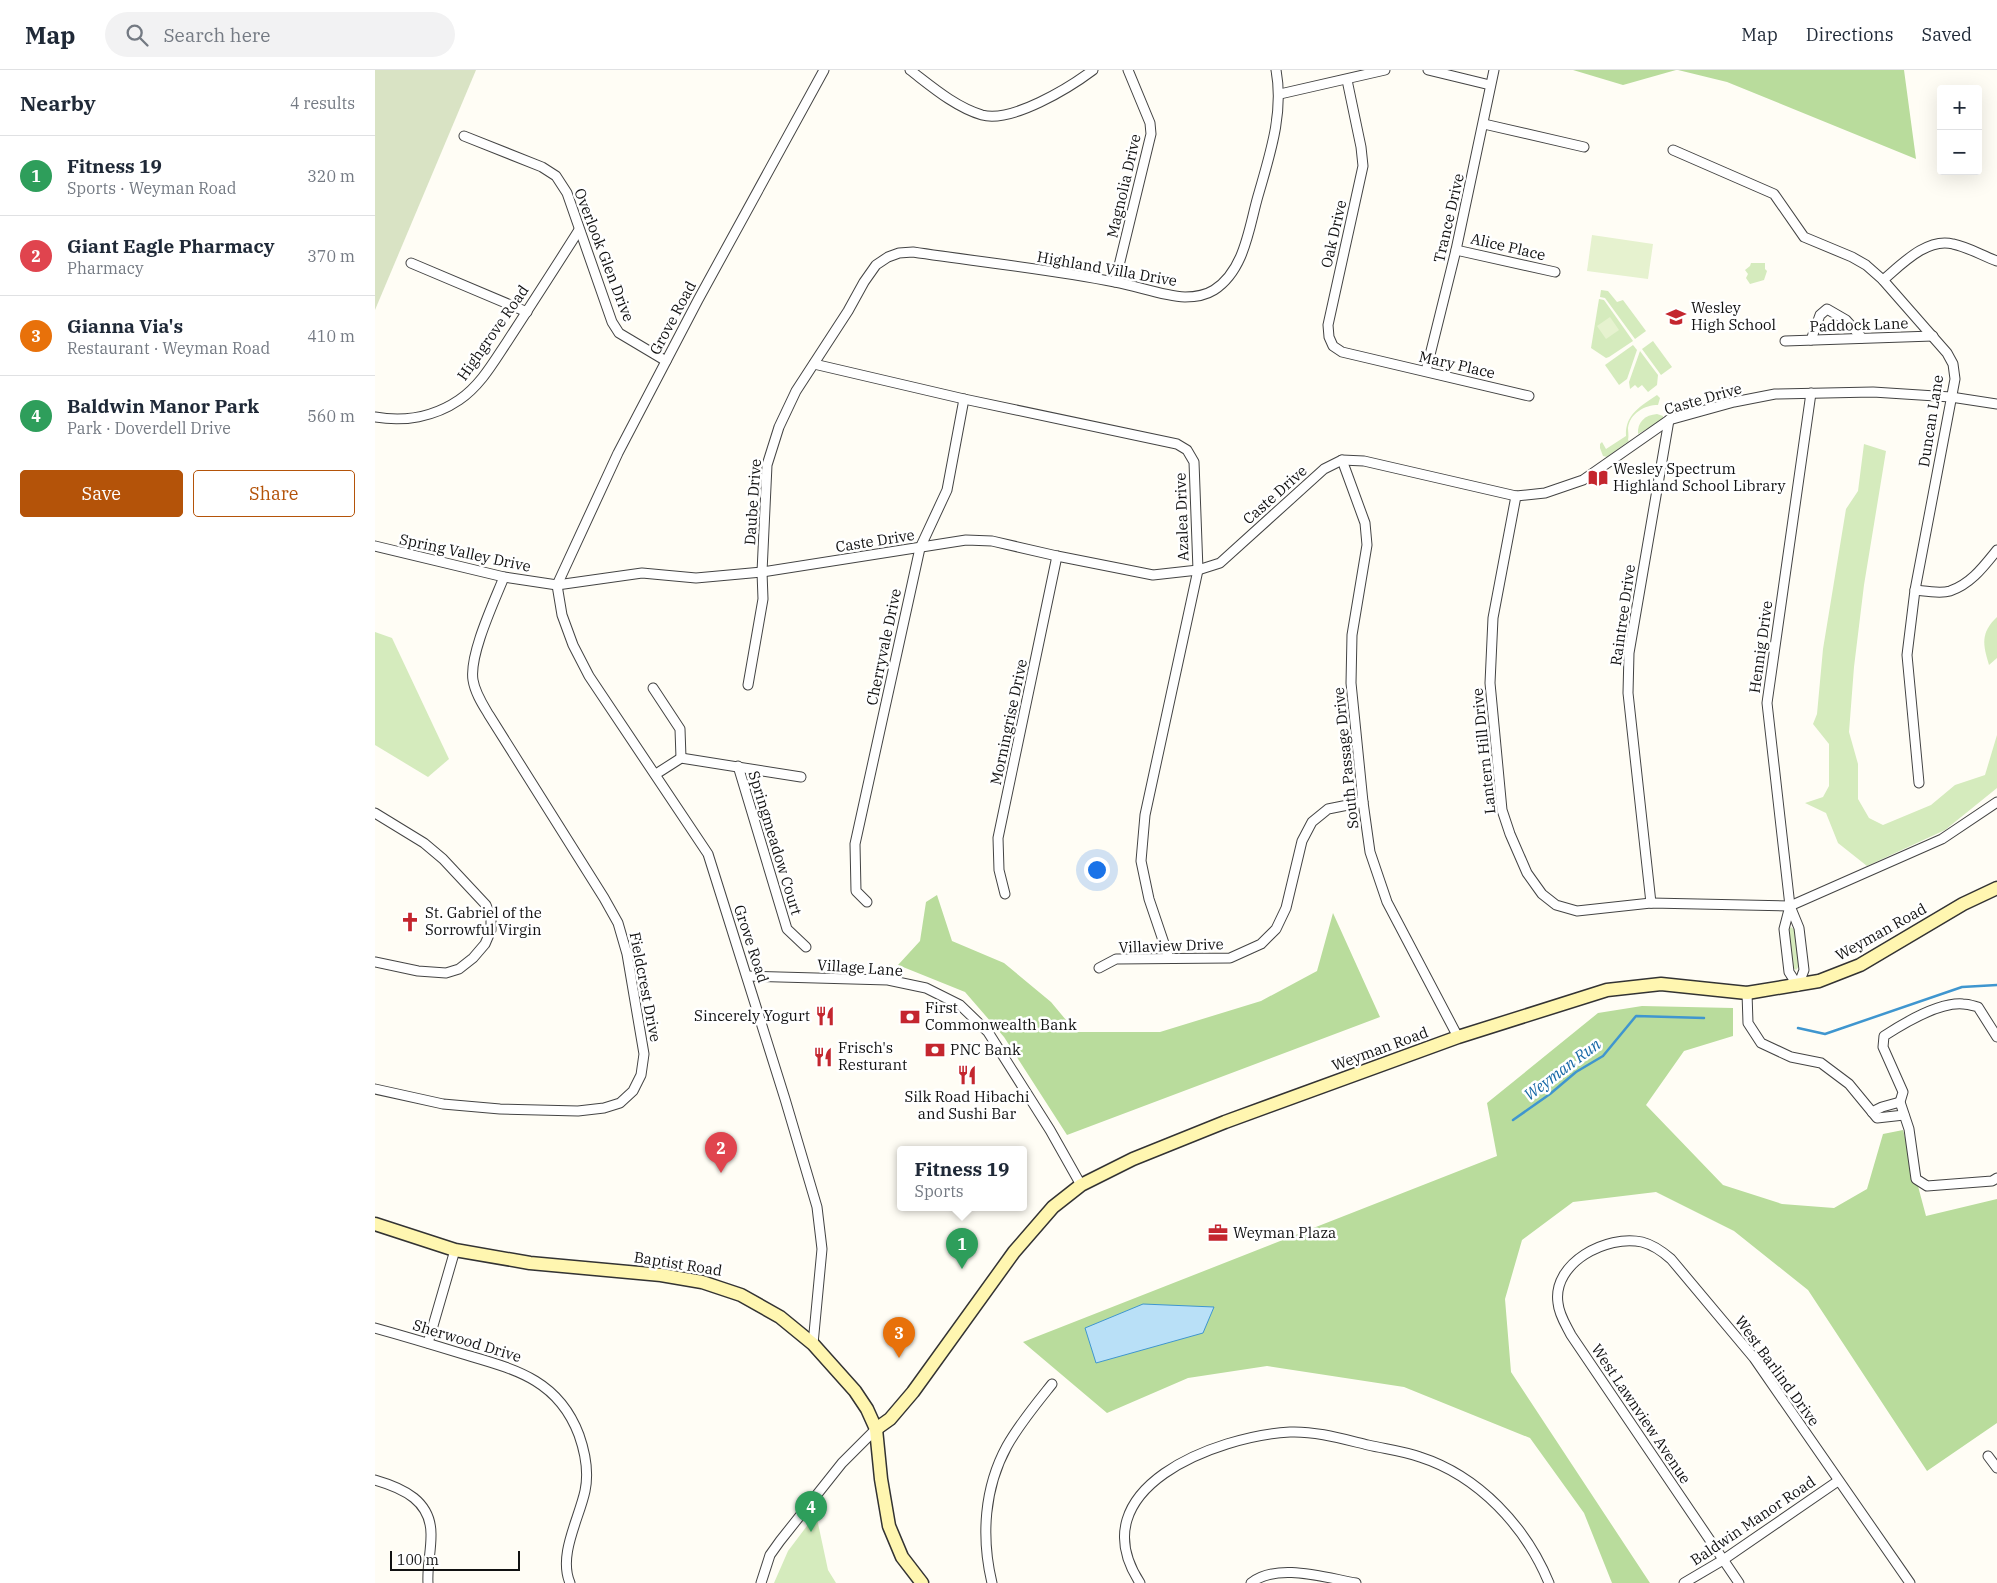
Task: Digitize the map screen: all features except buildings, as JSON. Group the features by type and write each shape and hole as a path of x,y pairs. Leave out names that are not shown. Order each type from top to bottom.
{"street":[{"name":"Grove Road","path":"813,1344 823,1249 817,1207 708,854 589,676 573,645 553,585 665,361 824,70"},
{"path":"910,70 955,102 980,114 992,116 1010,113 1062,91 1093,70"},
{"name":"Magnolia Drive","path":"1115,282 1151,134 1150,123 1128,70"},
{"name":"Highland Villa Drive","path":"848,311 876,265 888,256 913,252 1115,282 1173,296 1202,295 1214,290 1227,278 1240,259 1273,142 1280,94 1276,70"},
{"path":"1280,94 1385,70"},
{"path":"1427,70 1490,85"},
{"name":"Trance Drive","path":"1426,371 1456,250 1494,70"},
{"name":"Oak Drive","path":"1347,80 1361,147 1363,166 1328,325 1329,337 1333,346 1342,352 1378,362"},
{"path":"1484,124 1584,147"},
{"name":"Overlook Glen Drive","path":"464,136 543,167 556,176 567,193 612,322 619,333 665,361"},
{"name":"Duncan Lane","path":"1673,150 1774,194 1804,237 1852,257 1866,265 1883,280 1933,336 1947,353 1953,364 1955,379 1915,590 1907,655 1919,783"},
{"name":"Highgrove Road","path":"375,417 407,419 425,416 458,400 472,389 486,373 579,230"},
{"path":"1883,280 1915,254 1935,244 1952,243 1997,261"},
{"name":"Alice Place","path":"1456,250 1555,272"},
{"path":"411,263 527,312"},
{"path":"1811,340 1820,315 1827,309 1846,320 1862,338"},
{"name":"Daube Drive","path":"748,685 761,620 763,599 767,464 779,426 796,391 848,311"},
{"name":"Paddock Lane","path":"1785,341 1933,336"},
{"name":"Mary Place","path":"1378,362 1426,371 1529,396"},
{"name":"Azalea Drive","path":"814,364 964,399 1177,444 1187,450 1194,462 1198,570 1145,815 1141,861 1149,899 1169,958"},
{"name":"Caste Drive","path":"553,585 642,573 696,578 763,572 966,540 992,541 1153,575 1198,570 1220,563 1324,469 1342,460 1364,461 1516,496 1545,493 1583,480 1669,420 1735,402 1775,394 1873,392 1951,397 1997,404"},
{"name":"Hennig Drive","path":"1798,986 1804,970 1799,928 1790,906 1767,703 1811,393"},
{"name":"Cherryvale Drive","path":"867,902 857,892 855,844 920,548 947,490 964,399"},
{"name":"Raintree Drive","path":"1651,903 1628,693 1629,652 1669,420"},
{"name":"South Passage Drive","path":"1342,460 1365,523 1367,545 1352,635 1351,684 1370,852 1387,902 1458,1037"},
{"name":"Lantern Hill Drive","path":"1516,496 1493,618 1490,683 1503,810 1510,834 1527,873 1542,894 1556,905 1577,911 1651,903 1790,906 1942,839 1997,802"},
{"name":"Spring Valley Drive","path":"375,546 504,577 553,585"},
{"path":"1915,590 1949,591 1964,584 1977,575 1997,550"},
{"name":"Morningrise Drive","path":"1005,894 999,870 998,838 1057,556"},
{"name":"Fieldcrest Drive","path":"375,1089 443,1104 500,1110 578,1110 604,1108 620,1103 633,1091 641,1075 644,1054 627,954 618,923 489,715 479,698 473,680 473,659 504,577"},
{"path":"653,688 680,729 681,758 656,774"},
{"name":"Springmeadow Court","path":"681,758 737,766 787,929 805,947"},
{"path":"737,766 801,777"},
{"name":"Villaview Drive","path":"1099,968 1117,959 1230,958 1261,944 1276,929 1286,908 1302,841 1312,822 1328,810 1363,802"},
{"path":"375,813 424,843 443,859 486,905 491,917 491,930 485,944 473,958 459,969 446,973 418,971 375,962"},
{"name":"Weyman Road","path":"876,1429 890,1419 913,1392 1027,1237 1053,1207 1081,1185 1133,1159 1216,1126 1458,1037 1607,990 1661,984 1747,993 1819,981 1860,965 1963,904 1997,888"},
{"name":"Hennig Drive","path":"1790,906 1784,929 1789,972 1798,986"},
{"name":"Village Lane","path":"747,976 889,980 925,988 960,1005 988,1032 1050,1130 1081,1185"},
{"path":"1747,993 1748,1023 1761,1043 1791,1056 1821,1063 1849,1084 1877,1118 1904,1115"},
{"path":"1997,1037 1979,1008 1963,1004 1943,1006 1902,1024 1884,1036 1883,1047 1903,1092 1900,1102 1909,1130 1916,1179 1927,1186 1997,1178"},
{"path":"1872,1112 1900,1102"},
{"name":"Baptist Road","path":"375,1224 455,1250 530,1263 661,1275 722,1287 761,1305 813,1344 855,1391 867,1409 876,1429 881,1479 889,1526 902,1557 922,1583"},
{"name":"West Barlind Drive","path":"1583,1256 1611,1243 1626,1240 1643,1242 1659,1249 1671,1259 1753,1358 1910,1583"},
{"path":"428,1343 455,1250"},
{"name":"West Lawnview Avenue","path":"1583,1256 1570,1267 1562,1278 1558,1290 1558,1304 1563,1319 1571,1335 1739,1583"},
{"name":"Sherwood Drive","path":"375,1328 510,1368 527,1375 554,1394 564,1405 575,1424 583,1447 587,1481 566,1561 567,1576 570,1583"},
{"path":"992,1583 985,1543 986,1516 990,1494 1007,1447 1023,1421 1052,1384"},
{"path":"761,1583 770,1555 780,1541 846,1458 876,1429"},
{"path":"1140,1583 1131,1566 1124,1534 1126,1519 1131,1507 1153,1482 1177,1465 1223,1444 1245,1438 1291,1432 1337,1437 1393,1450 1421,1457 1448,1469 1472,1484 1506,1515 1530,1545 1549,1583"},
{"path":"1988,1456 1997,1468"},
{"path":"375,1480 406,1491 417,1500 425,1511 430,1522 431,1535 428,1565 429,1583"},
{"name":"Baldwin Manor Road","path":"1684,1583 1723,1560 1837,1481"},
{"path":"1251,1583 1280,1572 1303,1573 1356,1583"}],"green space":[{"path":"375,70 476,70 375,310"},
{"path":"1573,70 1676,70 1623,85"},
{"path":"1678,70 1904,70 1916,159 1727,82"},
{"path":"1592,235 1653,244 1648,279 1587,271"},
{"path":"1751,263 1765,263 1767,271 1764,280 1750,284 1746,278 1748,274 1745,270"},
{"path":"1601,290 1608,291 1617,302 1623,300 1646,331 1635,339 1605,298 1600,297"},
{"path":"1599,299 1604,300 1633,341 1606,358 1591,348"},
{"path":"1610,317 1619,330 1606,339 1597,326"},
{"path":"1653,341 1672,367 1661,375 1642,349"},
{"path":"1633,345 1637,350 1627,379 1619,385 1605,365"},
{"path":"1640,351 1658,375 1657,385 1648,392 1642,385 1638,388 1635,385 1630,389 1629,382"},
{"path":"1657,395 1660,398 1658,405 1643,408 1632,418 1628,428 1629,441 1607,457 1603,456 1600,444 1602,442 1606,449 1626,436 1626,428 1631,416"},
{"path":"1657,414 1663,416 1663,420 1638,434 1640,423 1649,416"},
{"path":"1864,444 1886,451 1864,585 1854,667 1849,732 1858,764 1858,799 1869,818 1883,825 1931,805 1955,785 1985,775 1997,735 1997,788 1945,830 1867,866 1838,843 1826,813 1805,803 1823,797 1829,786 1829,744 1813,724 1817,714 1823,649 1846,509 1858,491"},
{"path":"1997,617 1997,658 1989,665 1984,645 1985,634"},
{"path":"375,632 392,638 449,759 428,777 375,745"},
{"path":"937,895 952,941 1004,963 1051,1002 1076,1032 1160,1032 1261,1001 1317,971 1333,913 1380,1017 1067,1135 1004,1037 965,992 898,965 920,941 926,902"},
{"path":"1791,927 1795,930 1799,966 1796,970 1792,967 1788,931"},
{"path":"1642,1006 1733,1008 1733,1036 1684,1051 1646,1105 1723,1185 1782,1204 1834,1208 1867,1189 1883,1134 1903,1130 1926,1216 1997,1199 1997,1423 1927,1471 1808,1290 1734,1231 1656,1192 1573,1202 1522,1240 1505,1299 1511,1372 1650,1583 1612,1583 1584,1513 1530,1438 1404,1387 1267,1366 1188,1378 1107,1413 1023,1342 1497,1156 1487,1103 1598,1013"},
{"path":"816,1514 828,1570 836,1583 774,1583 788,1551"}],"water":[{"path":"1143,1304 1214,1307 1203,1333 1096,1363 1085,1328"}],"waterway":[{"name":"Weyman Run","path":"1798,1028 1825,1034 1962,987 1997,985"},
{"name":"Weyman Run","path":"1513,1120 1550,1094 1576,1072 1603,1056 1636,1016 1704,1018"}],"place":[{"name":"Wesley High School","path":"1676,317"},
{"name":"Wesley Spectrum Highland School Library","path":"1598,478"},
{"name":"St. Gabriel of the Sorrowful Virgin","path":"410,922"},
{"name":"Sincerely Yogurt","path":"825,1016"},
{"name":"First Commonwealth Bank","path":"910,1017"},
{"name":"PNC Bank","path":"935,1050"},
{"name":"Frisch's Resturant","path":"823,1057"},
{"name":"Silk Road Hibachi and Sushi Bar","path":"967,1075"},
{"name":"Giant Eagle Pharmacy","path":"721,1173"},
{"name":"Weyman Plaza","path":"1218,1233"},
{"name":"Fitness 19","path":"962,1269"},
{"name":"Gianna Via's","path":"899,1358"},
{"name":"Baldwin Manor Park","path":"811,1532"}]}
